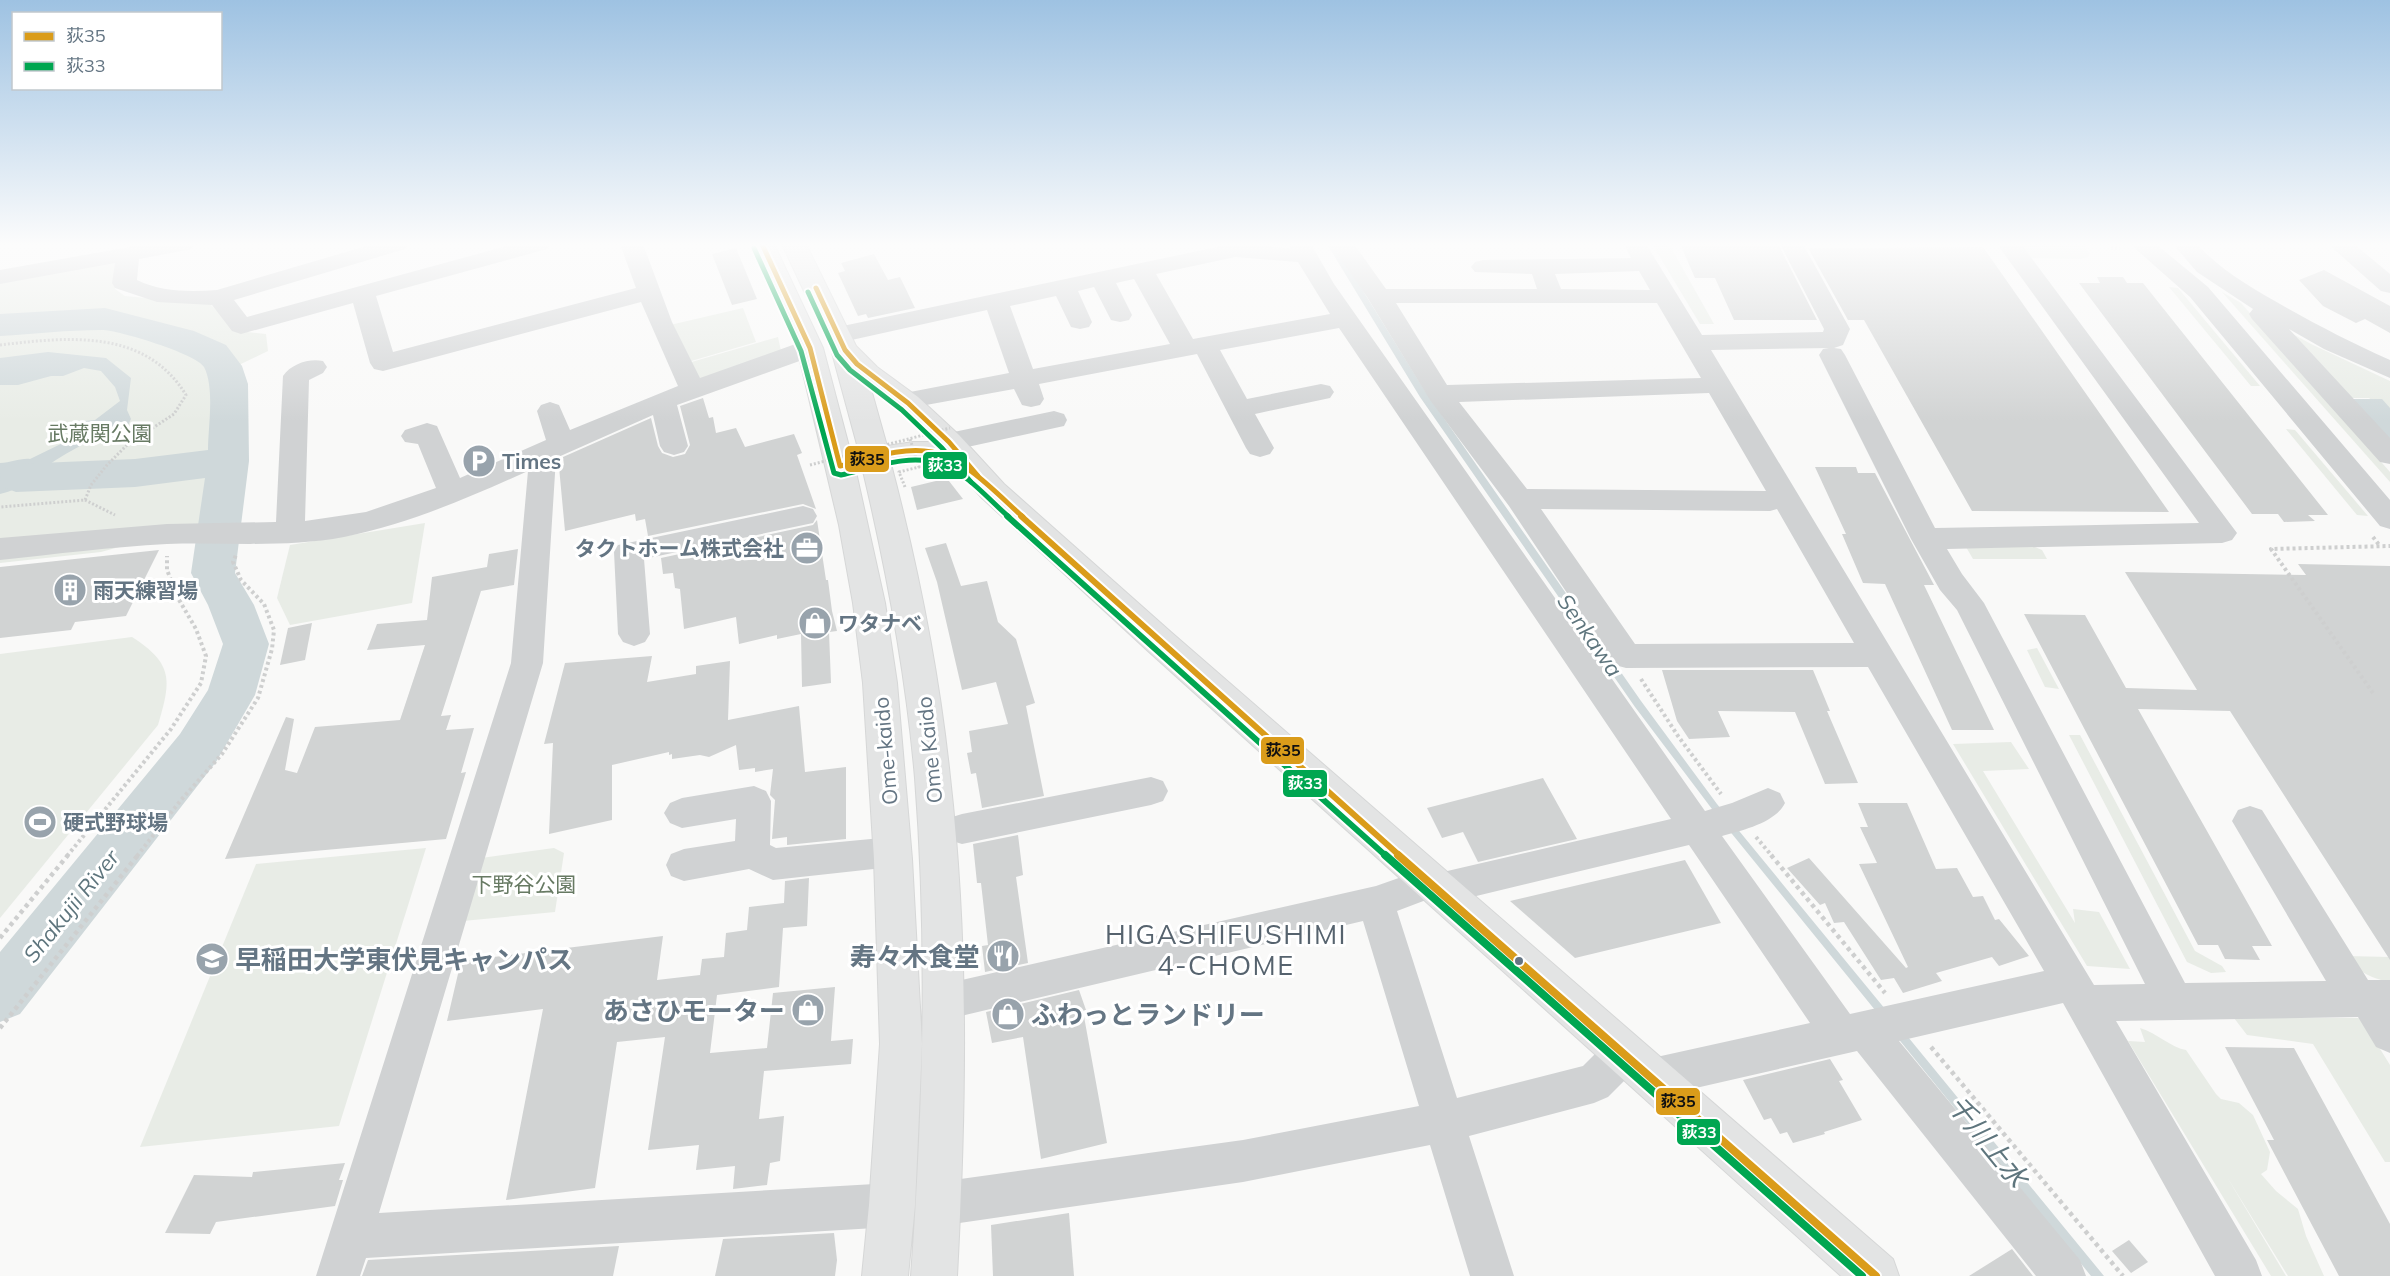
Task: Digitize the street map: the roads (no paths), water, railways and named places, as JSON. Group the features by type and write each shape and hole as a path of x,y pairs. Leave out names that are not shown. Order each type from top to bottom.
{"main road":[{"name":"Ome-kaido","path":"803,304 831,344 825,466 869,603 885,735 901,1044 892,1205 885,1276"},
{"name":"Ome Kaido","path":"816,304 876,458 907,594 931,759 945,965 939,1204 934,1276"},
{"path":"831,344 950,435 988,486"},
{"path":"825,466 931,451 945,455 988,486 1876,1276"}],"street":[{"path":"224,304 241,326 322,304"},
{"path":"366,304 383,363 607,304"},
{"path":"654,304 660,322 693,390"},
{"path":"0,549 167,534 290,532 364,522 392,515 452,492 693,390 831,344 986,304"},
{"path":"997,304 1027,389"},
{"path":"1072,304 1080,322"},
{"path":"1114,304 1120,315"},
{"path":"1165,304 1239,409 1260,448"},
{"path":"1335,304 1697,828 1872,1028 2064,1276"},
{"path":"1384,304 1439,393 1519,499 1626,656 1878,655"},
{"path":"1664,304 1878,655 2078,993 2240,1276"},
{"path":"1705,342 1834,340 1837,329 1824,304"},
{"path":"1926,539 2222,533 2053,304"},
{"path":"2209,304 2390,519"},
{"path":"2262,304 2333,344 2390,370"},
{"path":"2258,310 2390,455"},
{"path":"908,403 919,398 1027,389 1195,347 1346,319"},
{"path":"1832,355 1926,539 1951,582 1970,603 2173,1000"},
{"path":"290,532 296,376 314,367"},
{"path":"1439,393 1704,386"},
{"path":"1239,409 1321,392"},
{"path":"663,401 674,446"},
{"path":"550,411 552,448 535,630 527,663 344,1256 892,1205"},
{"path":"950,435 1054,420"},
{"path":"414,436 427,432 452,492"},
{"path":"1519,499 1770,501"},
{"path":"630,618 629,552 803,516"},
{"path":"962,829 1152,792"},
{"path":"682,813 754,801 752,853"},
{"path":"944,1002 1376,902 1435,886 1697,828 1754,810"},
{"path":"2250,821 2372,998 2390,1034"},
{"path":"684,865 752,853 774,864 892,852"},
{"path":"1376,902 1492,1276"},
{"path":"939,1204 1243,1161 1444,1122 1594,1083 1638,1065 2078,993 2173,1000 2372,998"}],"water":[{"path":"1363,304 1371,304 1425,391 1641,701 1717,804 2104,1276 2091,1276 1715,813 1635,707 1420,397"},
{"path":"48,352 106,358 131,378 127,410 131,419 126,429 94,439 47,466 21,486 0,494 0,463 30,459 71,439 70,429 77,422 95,420 120,401 115,387 101,371 84,368 63,376 51,376 18,385 0,385 0,358"},
{"path":"2350,399 2382,399 2390,408 2390,443"}],"waterway":[{"name":"Shakujii River","path":"0,325 105,319 181,339 213,353 223,366 229,384 228,461"},
{"name":"Shakujii River","path":"0,995 198,748 231,695 246,644 231,605 213,573 228,461"},
{"name":"Shakujii River","path":"16,478 135,473 228,461"}],"place":[{"name":"Times","path":"479,461"},
{"name":"タクトホーム株式会社","path":"807,548"},
{"name":"雨天練習場","path":"70,590"},
{"name":"ワタナベ","path":"815,623"},
{"name":"硬式野球場","path":"40,822"},
{"name":"寿々木食堂","path":"1003,956"},
{"name":"早稲田大学東伏見キャンパス","path":"212,959"},
{"name":"あさひモーター","path":"808,1010"},
{"name":"ふわっとランドリー","path":"1008,1014"}],"district":[{"name":"HIGASHIFUSHIMI 4-CHOME","path":"1226,950"}],"park label":[{"name":"武蔵関公園","path":"100,433"},
{"name":"下野谷公園","path":"524,884"}],"water label":[{"name":"Senkawa","path":"1590,635"},
{"name":"千川上水","path":"1988,1141"}]}
